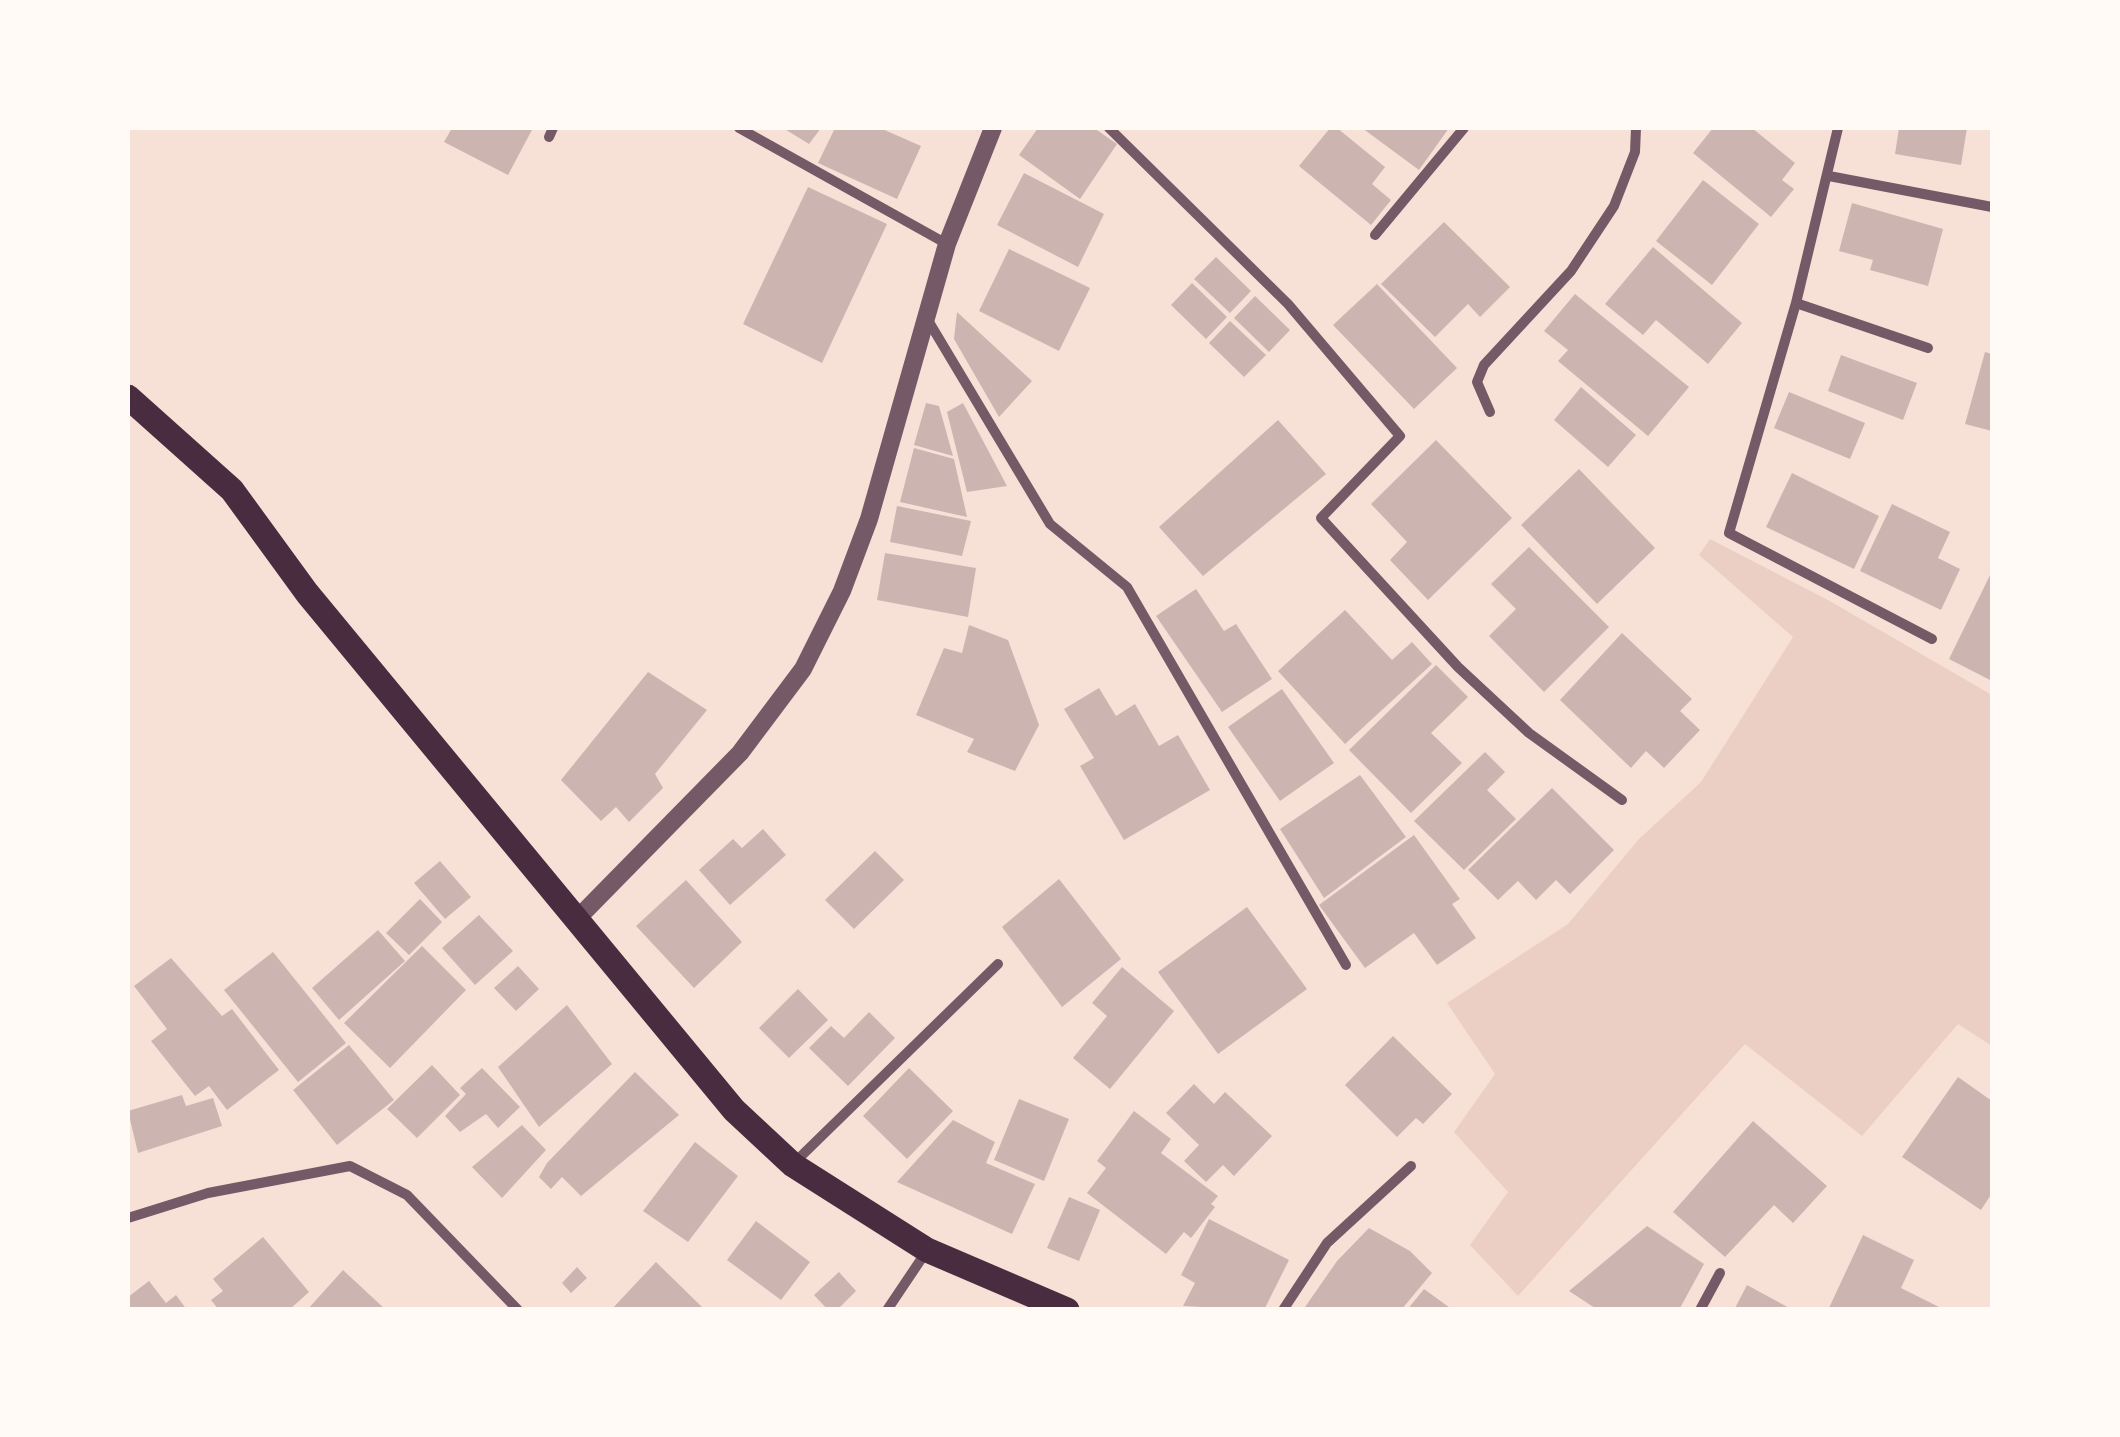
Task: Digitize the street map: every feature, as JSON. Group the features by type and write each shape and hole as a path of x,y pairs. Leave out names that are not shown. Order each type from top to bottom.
{"main road":[{"path":"128,398 232,490 307,592 734,1110 792,1165 927,1250 1067,1310"}],"street":[{"path":"739,128 947,244"},
{"path":"577,919 740,753 802,668 842,591 869,520 947,244 993,128"},
{"path":"1110,128 1288,304 1400,436 1321,518 1458,667 1529,733 1622,800"},
{"path":"1375,235 1464,128"},
{"path":"1490,412 1477,382 1484,364 1571,271 1614,206 1635,152 1636,128"},
{"path":"1838,128 1796,303 1729,533 1932,640"},
{"path":"1829,176 1992,207"},
{"path":"1796,303 1928,348"},
{"path":"926,317 1050,524 1127,587 1346,965"},
{"path":"792,1165 998,964"},
{"path":"128,1218 208,1193 350,1166 406,1195 518,1310"},
{"path":"1283,1310 1327,1243 1411,1166"},
{"path":"887,1310 927,1250"},
{"path":"1700,1310 1720,1273"}],"shaded area":[{"path":"1710,539 1828,600 1992,695 1992,1046 1958,1024 1862,1136 1745,1044 1518,1296 1470,1245 1508,1192 1454,1132 1495,1074 1447,1003 1568,924 1639,839 1701,782 1793,637 1699,555"}],"building":[{"path":"452,128 533,128 508,175 444,142"},
{"path":"783,128 821,128 809,144"},
{"path":"835,128 880,128 921,146 897,199 818,163"},
{"path":"1038,128 1094,128 1117,144 1080,199 1019,155"},
{"path":"1330,128 1337,128 1385,167 1372,184 1391,200 1371,225 1299,166"},
{"path":"1362,128 1449,128 1419,170"},
{"path":"1713,128 1752,128 1795,163 1782,180 1794,189 1771,217 1693,153"},
{"path":"1899,128 1967,128 1961,165 1895,154"},
{"path":"1024,173 1104,214 1078,267 997,225"},
{"path":"1703,180 1759,224 1712,285 1656,241"},
{"path":"808,187 887,224 822,363 743,324"},
{"path":"1852,203 1943,229 1928,286 1870,270 1873,260 1839,251"},
{"path":"1444,222 1510,287 1480,317 1468,304 1435,337 1381,284"},
{"path":"1653,247 1742,323 1708,364 1656,320 1643,335 1605,304"},
{"path":"1009,249 1090,288 1059,351 979,311"},
{"path":"1216,257 1251,291 1230,313 1194,279"},
{"path":"1192,283 1227,317 1206,339 1171,305"},
{"path":"1377,284 1457,368 1414,409 1333,325"},
{"path":"1575,294 1689,387 1648,436 1558,361 1568,350 1544,331"},
{"path":"1255,296 1290,330 1269,352 1234,318"},
{"path":"957,312 1032,381 999,417 954,339"},
{"path":"1230,321 1266,355 1244,377 1209,343"},
{"path":"1985,352 1992,354 1992,431 1965,424"},
{"path":"1841,355 1917,383 1903,420 1828,391"},
{"path":"1581,387 1636,435 1608,467 1554,420"},
{"path":"1789,392 1865,423 1850,459 1774,428"},
{"path":"926,403 939,406 953,456 914,445"},
{"path":"963,403 1007,486 967,492 947,412"},
{"path":"1278,420 1326,474 1203,576 1159,527"},
{"path":"1436,440 1512,518 1428,600 1390,560 1407,542 1371,504"},
{"path":"914,448 954,459 967,517 900,502"},
{"path":"1579,469 1655,548 1597,604 1521,525"},
{"path":"1792,473 1879,516 1854,569 1766,527"},
{"path":"1892,504 1950,532 1938,558 1960,569 1941,610 1860,571"},
{"path":"897,506 971,521 962,556 890,542"},
{"path":"1529,547 1609,627 1544,692 1489,636 1516,609 1491,584"},
{"path":"885,553 976,568 968,617 877,600"},
{"path":"1992,571 1992,681 1949,659"},
{"path":"1196,589 1224,631 1236,624 1272,679 1222,712 1156,616"},
{"path":"1345,610 1392,660 1412,642 1432,664 1345,744 1278,671"},
{"path":"969,625 1008,640 1039,725 1015,771 967,752 974,739 916,715 944,648 962,653"},
{"path":"1622,633 1692,699 1680,711 1700,730 1664,768 1646,751 1631,768 1560,700"},
{"path":"1436,665 1468,697 1431,733 1462,763 1411,813 1349,750"},
{"path":"648,672 707,710 655,774 663,788 629,822 616,807 601,821 561,780"},
{"path":"1099,688 1116,716 1135,704 1159,746 1178,735 1210,790 1124,840 1080,766 1094,758 1064,709"},
{"path":"1282,689 1334,763 1280,801 1228,727"},
{"path":"1485,752 1505,772 1487,790 1516,819 1464,870 1414,821"},
{"path":"1360,775 1406,837 1324,898 1280,829"},
{"path":"1552,788 1614,850 1570,894 1556,880 1536,900 1518,881 1498,900 1468,870"},
{"path":"763,829 786,855 730,905 699,870 733,839 742,848"},
{"path":"1414,835 1460,899 1452,904 1476,938 1437,965 1414,933 1365,968 1319,905"},
{"path":"875,851 904,880 854,929 825,900"},
{"path":"440,861 471,897 445,919 414,883"},
{"path":"1059,879 1121,959 1062,1007 1002,927"},
{"path":"686,880 742,942 694,988 636,926"},
{"path":"420,899 442,922 409,955 386,933"},
{"path":"1247,907 1307,989 1218,1054 1158,972"},
{"path":"479,915 513,951 475,985 442,948"},
{"path":"378,930 405,961 339,1020 312,988"},
{"path":"422,946 466,990 390,1068 344,1023"},
{"path":"273,952 346,1043 298,1082 224,990"},
{"path":"171,958 222,1016 232,1009 279,1070 227,1110 209,1086 195,1096 151,1041 167,1029 134,986"},
{"path":"518,966 539,989 516,1011 494,988"},
{"path":"1122,967 1174,1011 1110,1089 1073,1058 1107,1016 1092,1003"},
{"path":"798,989 828,1020 789,1058 759,1028"},
{"path":"567,1005 612,1064 539,1127 498,1067"},
{"path":"869,1012 895,1038 848,1086 809,1048 831,1026 844,1038"},
{"path":"1393,1036 1452,1094 1423,1124 1416,1118 1397,1137 1345,1085"},
{"path":"349,1045 394,1100 337,1145 293,1090"},
{"path":"432,1065 460,1095 417,1138 387,1109"},
{"path":"482,1068 520,1107 498,1128 486,1114 460,1132 445,1116 466,1094 460,1088"},
{"path":"909,1068 953,1111 907,1159 863,1116"},
{"path":"635,1072 679,1115 581,1196 562,1177 551,1189 539,1177 547,1163"},
{"path":"1958,1077 1992,1101 1992,1193 1981,1210 1902,1157"},
{"path":"1194,1084 1214,1104 1225,1092 1272,1136 1234,1176 1223,1165 1206,1182 1184,1161 1199,1145 1166,1113"},
{"path":"182,1095 186,1106 213,1098 222,1126 138,1153 128,1111"},
{"path":"1019,1099 1069,1119 1044,1181 994,1160"},
{"path":"1134,1111 1171,1139 1161,1153 1218,1196 1211,1204 1215,1207 1191,1238 1184,1232 1166,1254 1087,1193 1106,1168 1097,1161"},
{"path":"953,1120 995,1142 986,1163 1035,1184 1012,1234 897,1182"},
{"path":"1753,1121 1827,1186 1793,1223 1774,1205 1725,1257 1673,1212"},
{"path":"522,1125 546,1150 502,1198 472,1167"},
{"path":"695,1142 738,1176 688,1242 643,1211"},
{"path":"1069,1197 1100,1210 1079,1261 1047,1248"},
{"path":"1209,1219 1289,1260 1264,1310 1183,1306 1195,1283 1181,1275"},
{"path":"756,1221 810,1262 781,1300 727,1260"},
{"path":"1647,1226 1704,1264 1679,1310 1598,1310 1569,1291"},
{"path":"1369,1228 1410,1251 1432,1273 1401,1310 1308,1310 1305,1307 1337,1261"},
{"path":"1863,1235 1914,1260 1901,1288 1945,1310 1828,1310"},
{"path":"263,1237 309,1292 289,1310 219,1310 211,1300 223,1291 213,1279"},
{"path":"656,1262 702,1307 611,1310"},
{"path":"577,1267 587,1278 571,1293 562,1283"},
{"path":"343,1270 386,1310 307,1310"},
{"path":"839,1272 856,1291 837,1310 828,1310 814,1295"},
{"path":"149,1281 166,1303 176,1295 187,1310 128,1310 128,1297"},
{"path":"1747,1285 1793,1310 1734,1310"},
{"path":"1424,1289 1453,1310 1407,1310"}]}
